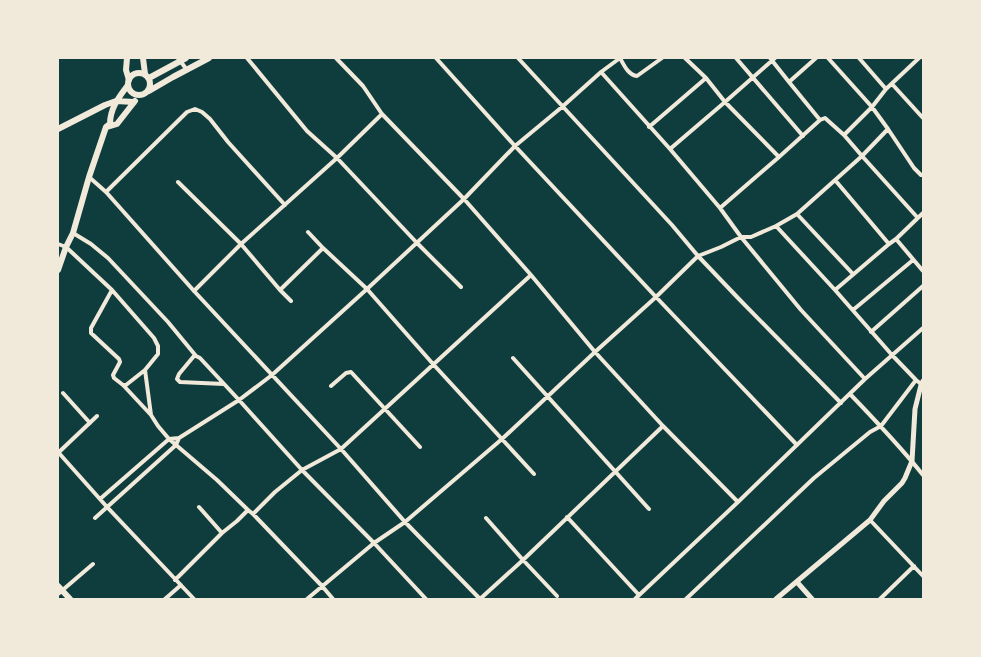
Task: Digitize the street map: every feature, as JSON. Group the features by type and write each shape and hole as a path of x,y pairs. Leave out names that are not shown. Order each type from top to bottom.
{"main road":[{"path":"127,58 126,70 130,91 139,96 145,95 149,91 209,58"},
{"path":"143,58 147,76 151,84 149,91"},
{"path":"58,270 66,247 73,233 89,177 106,127 110,124 111,112 116,101 133,75 139,73 147,76 182,59"},
{"path":"106,127 117,124 139,96"},
{"path":"58,129 100,107 116,101 134,102"},
{"path":"59,590 70,599"}],"street":[{"path":"247,58 307,131 337,158 460,287"},
{"path":"336,58 363,86 382,114 464,199 531,275 595,352 663,426 738,502"},
{"path":"436,58 515,146 797,445"},
{"path":"518,58 672,225 698,256 841,402"},
{"path":"100,499 169,439 179,438 239,400 272,375 464,199 515,146 602,72 620,58 624,66 634,76 638,76 662,58"},
{"path":"685,58 706,78 725,102 779,157"},
{"path":"736,58 803,136"},
{"path":"788,82 816,58"},
{"path":"828,58 872,107 914,168 921,175 923,175"},
{"path":"859,58 886,89"},
{"path":"844,135 872,107 886,89 920,58"},
{"path":"182,59 187,70"},
{"path":"670,149 772,59 788,82 820,120"},
{"path":"602,72 720,208 741,237 801,310 865,379"},
{"path":"649,127 706,78"},
{"path":"892,84 923,118"},
{"path":"106,192 188,112 195,109 202,112 210,119 228,142 285,206"},
{"path":"194,291 241,244 285,206 382,114"},
{"path":"720,208 824,118 844,135 917,217"},
{"path":"307,599 374,543 405,522 502,439 656,297 698,256 741,237 751,238 797,214 862,156 888,129"},
{"path":"89,177 106,192 194,291 341,449 405,522 480,599 663,426"},
{"path":"836,180 889,244"},
{"path":"178,182 241,244 280,290 291,300"},
{"path":"797,214 853,274"},
{"path":"835,290 896,239 917,217 923,214"},
{"path":"776,226 892,355 916,380 922,384 915,409 912,461 902,483 884,501 870,520 776,599"},
{"path":"308,232 367,289 433,364 534,474"},
{"path":"73,233 91,244 108,258 168,322 196,356 200,358 302,470 374,543 426,599"},
{"path":"896,239 923,271"},
{"path":"58,244 66,247 112,290 154,338 158,346 158,354 145,370 123,385"},
{"path":"280,290 323,248"},
{"path":"853,310 913,260"},
{"path":"253,514 275,492 302,470 341,449 531,275"},
{"path":"871,332 923,286"},
{"path":"112,290 91,328 91,333 119,359 120,362 113,375 114,378 123,385 151,415 169,439 217,480 253,514 334,599"},
{"path":"635,599 865,379 923,328"},
{"path":"196,356 194,356 178,374 177,379 180,382 224,384"},
{"path":"513,358 649,509"},
{"path":"145,370 151,415"},
{"path":"331,386 346,373 351,372 420,447"},
{"path":"686,599 814,478 870,432 881,426 916,380"},
{"path":"63,393 90,423"},
{"path":"850,394 881,426 923,475"},
{"path":"97,416 58,452 194,599"},
{"path":"95,518 176,445 179,438"},
{"path":"199,507 222,533"},
{"path":"175,580 222,533 248,510"},
{"path":"567,517 639,595"},
{"path":"486,518 557,596"},
{"path":"870,520 922,573"},
{"path":"59,590 93,564"},
{"path":"880,599 914,566"},
{"path":"797,582 812,599"},
{"path":"165,599 181,585"}]}
